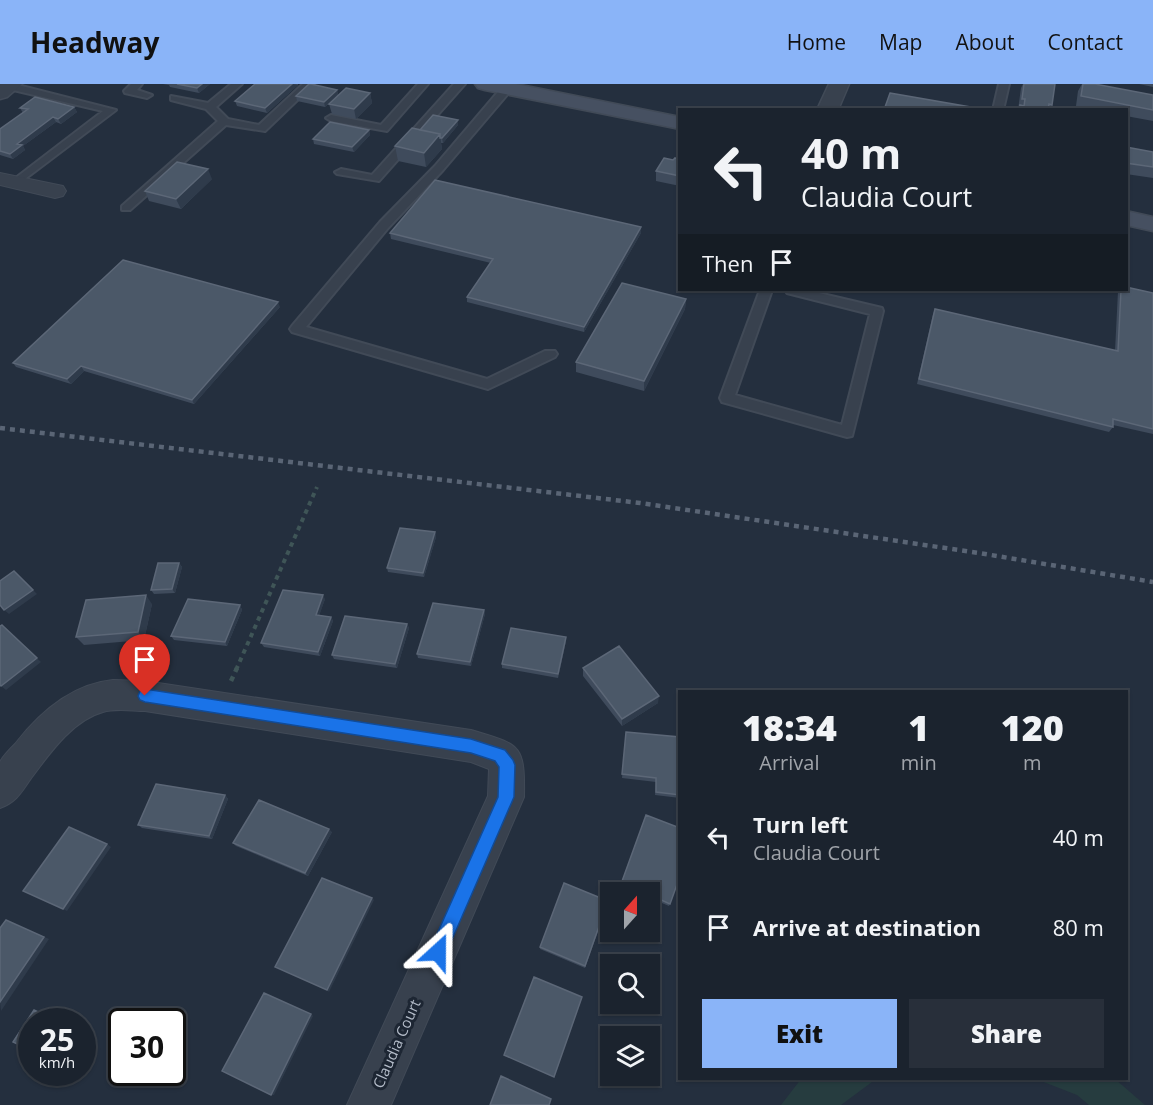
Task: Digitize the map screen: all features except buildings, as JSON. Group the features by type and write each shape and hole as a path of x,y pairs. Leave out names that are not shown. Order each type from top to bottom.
{"main road":[{"path":"485,84 678,123"},
{"path":"1128,218 1153,224"}],"street":[{"path":"828,108 839,84"},
{"path":"8,181 56,191"},
{"name":"Claudia Court","path":"0,791 40,741 72,711 95,699 111,696 145,696 220,707 471,746 500,755 507,765 506,797 369,1105"}],"lane":[{"path":"137,84 129,91 147,95"},
{"path":"210,106 237,84"},
{"path":"175,98 210,106 224,121 261,129 309,84"},
{"path":"331,118 383,129 423,84"},
{"path":"341,172 375,179 460,84"},
{"path":"998,108 1004,84"},
{"path":"6,87 111,110 8,181"},
{"path":"507,88 439,168 384,225 297,329 488,384 550,354"},
{"path":"126,208 224,121"},
{"path":"766,291 727,398 847,432 877,311 795,291"}],"path":[{"path":"220,707 317,487"}],"green space":[{"path":"800,1080 875,1080 841,1105 781,1105"},
{"path":"1039,1080 1116,1080 1145,1105 1089,1105 1077,1095"}],"railway":[{"path":"0,428 640,503 979,553 1153,582"}],"route":[{"path":"145,696 471,746 500,755 507,765 506,797 438,952"}]}
